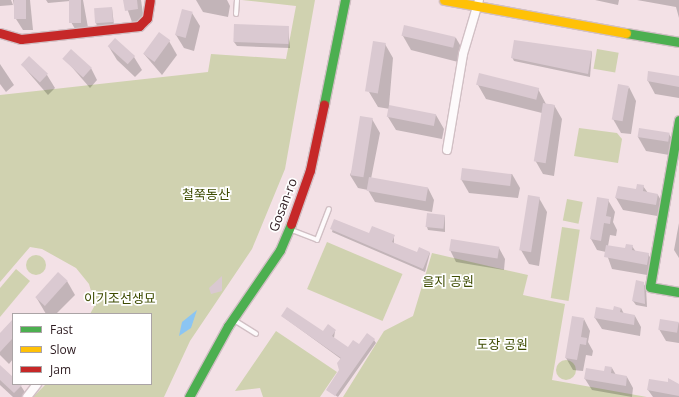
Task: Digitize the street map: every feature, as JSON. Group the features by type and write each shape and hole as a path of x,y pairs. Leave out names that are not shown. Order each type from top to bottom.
{"street":[{"path":"0,33 22,38 139,26 147,18 150,0"},
{"name":"Gosan-ro","path":"189,397 232,319 280,250 289,229 310,170 345,0"},
{"path":"444,0 479,4 679,42"},
{"path":"447,150 463,54 479,4"},
{"path":"679,120 650,287 679,292"},
{"path":"27,397 36,385"}],"lane":[{"path":"236,14 237,0"},
{"path":"289,229 317,240 329,209"},
{"path":"232,319 256,334"}],"green space":[{"path":"242,0 315,0 285,169 252,249 190,341 164,397 33,397 45,385 152,385 152,313 91,313 95,305 89,284 76,268 42,249 30,247 0,282 0,95 208,72 211,54 286,59 296,6"},
{"path":"597,49 619,53 615,73 594,69"},
{"path":"579,128 617,133 622,139 618,163 574,156"},
{"path":"567,199 583,202 579,224 563,221"},
{"path":"562,227 580,230 569,301 551,298"},
{"path":"327,242 402,274 383,321 307,289"},
{"name":"도장 공원","path":"432,253 528,275 523,295 565,304 552,380 647,397 343,397 384,331 413,316"},
{"path":"32,255 40,255 46,261 46,269 40,275 32,275 26,269 26,261"},
{"path":"16,269 30,281 0,317 0,288"},
{"path":"276,331 337,372 320,397 263,397 260,388 235,391"},
{"path":"566,360 573,363 576,370 573,377 566,380 559,377 556,370 559,363"}],"water":[{"path":"197,310 191,328 179,336 182,322"}],"building":[{"path":"14,0 26,0 26,19 14,19"},
{"path":"69,0 81,0 81,23 69,23"},
{"path":"123,0 137,0 138,9 125,11"},
{"path":"112,7 113,22 95,23 94,8"},
{"path":"182,9 193,12 186,38 175,35"},
{"path":"234,24 289,26 288,44 233,42"},
{"path":"404,25 456,37 453,48 402,36"},
{"path":"159,32 170,40 154,62 143,54"},
{"path":"115,38 135,56 128,64 108,46"},
{"path":"514,40 592,51 588,74 511,58"},
{"path":"373,41 386,43 378,93 365,91"},
{"path":"71,49 92,68 83,77 62,59"},
{"path":"29,56 48,74 40,83 21,65"},
{"path":"648,71 679,76 679,87 647,81"},
{"path":"479,73 539,88 536,100 476,85"},
{"path":"618,84 629,86 623,121 612,119"},
{"path":"543,103 555,105 546,163 534,161"},
{"path":"389,105 436,114 434,126 387,117"},
{"path":"360,116 373,118 363,177 351,175"},
{"path":"639,128 670,133 668,142 638,137"},
{"path":"462,168 512,174 510,186 461,180"},
{"path":"369,177 428,187 426,201 367,191"},
{"path":"637,184 644,185 643,191 658,194 656,205 615,198 618,186 636,189"},
{"path":"528,195 540,197 531,252 519,250"},
{"path":"597,197 609,199 606,216 611,217 610,224 604,223 601,241 590,239"},
{"path":"427,213 445,215 443,229 426,227"},
{"path":"334,219 369,233 372,226 395,235 392,242 417,252 419,247 430,252 423,269 330,229"},
{"path":"451,239 499,247 498,259 449,251"},
{"path":"626,244 633,245 632,250 649,253 647,265 604,257 606,245 625,248"},
{"path":"58,272 68,281 45,306 35,297"},
{"path":"222,276 222,291 211,294 209,288"},
{"path":"636,280 644,282 645,304 632,301"},
{"path":"614,306 621,308 620,312 635,315 634,325 594,318 596,307 613,310"},
{"path":"287,307 323,331 328,324 336,330 332,336 348,347 353,340 359,344 367,333 375,339 335,396 326,390 339,370 337,363 341,358 281,316"},
{"path":"572,316 584,318 581,337 587,338 586,345 580,344 577,360 565,358"},
{"path":"660,319 679,322 677,333 658,330"},
{"path":"12,320 12,339 0,352 0,333"},
{"path":"0,365 12,376 12,385 22,385 14,393 0,380"},
{"path":"605,366 612,367 611,373 627,376 626,386 584,379 586,368 604,371"},
{"path":"668,378 679,384 679,396 647,390 649,379 668,382"}],"traffic: fast":[{"path":"324,104 345,0"},
{"path":"626,33 679,42"},
{"path":"679,120 650,287 679,292"},
{"path":"189,397 228,326 280,250 291,224"}],"traffic: slow":[{"path":"444,0 626,33"}],"traffic: jam":[{"path":"0,33 21,39 139,26 147,18 150,0"},
{"path":"291,224 310,170 324,104"}],"park label":[{"name":"철쭉동산","path":"206,194"},
{"name":"을지 공원","path":"448,281"},
{"name":"이기조선생묘","path":"120,298"}]}
